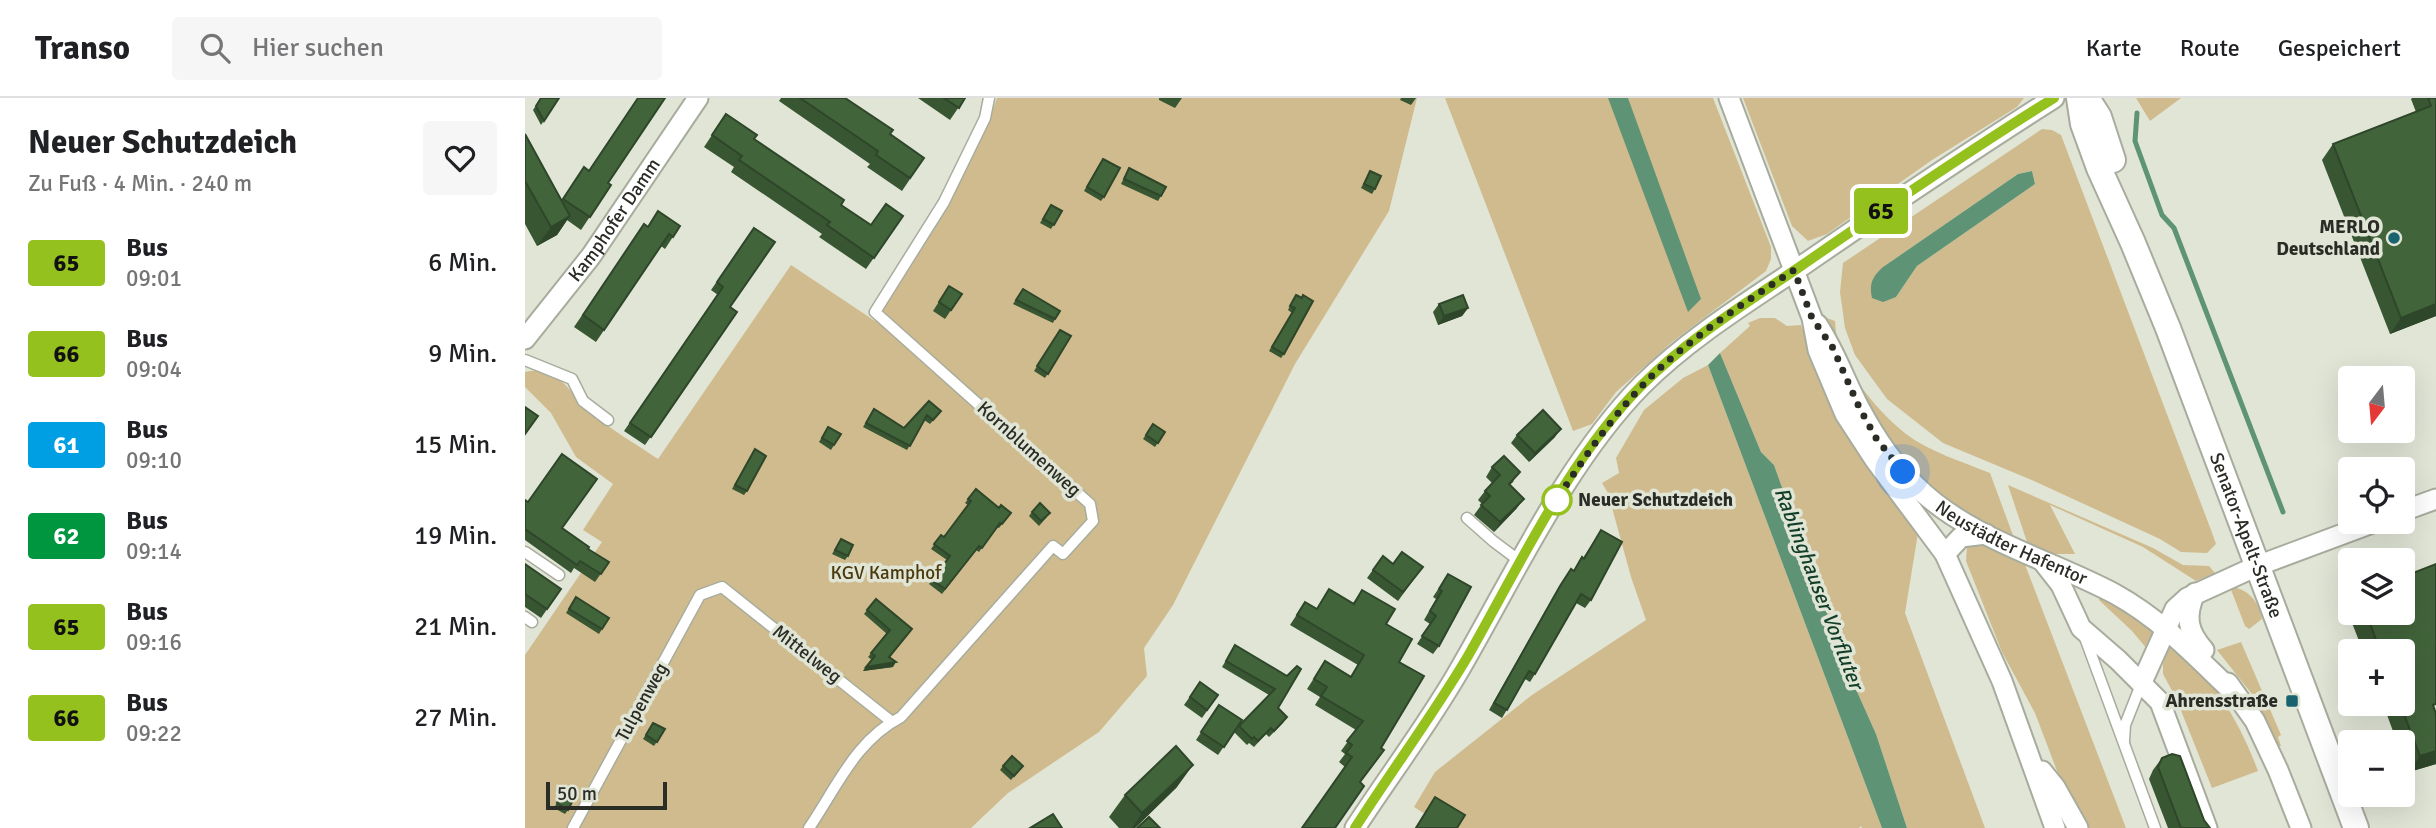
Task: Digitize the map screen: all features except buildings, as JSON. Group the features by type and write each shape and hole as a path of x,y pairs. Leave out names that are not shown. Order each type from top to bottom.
{"street":[{"name":"Kamphofer Damm","path":"525,337 591,256 698,98"},
{"name":"Neustädter Hafentor","path":"1728,98 1812,318 1818,350 1845,414 1875,460 1945,554 2002,681 2055,828"},
{"path":"1355,828 1416,741 1551,508 1610,423 1642,385 1740,306 1946,167 2054,98"},
{"name":"Senator-Apelt-Straße","path":"2079,98 2083,124 2099,168 2133,243 2356,828"},
{"name":"Senator-Apelt-Straße","path":"2087,98 2099,117 2114,162 2133,243"},
{"name":"Neustädter Hafentor","path":"1812,318 1833,348 1876,438 1914,485 1933,502 1986,534 2116,595 2166,627 2233,692 2255,721 2301,828"},
{"path":"2415,507 2436,499"},
{"path":"1945,554 1961,537 1986,534"},
{"path":"2142,682 2175,609 2186,598 2257,566 2343,534"},
{"path":"2040,558 2061,585 2081,628 2142,682 2159,702 2207,828"},
{"name":"Neustädter Hafentor","path":"2195,593 2187,617 2190,632 2221,668 2233,692"},
{"path":"2030,757 2055,787 2078,828"}],"lane":[{"name":"Kornblumenweg","path":"809,828 858,752 879,730 901,717 1053,547 1063,554 1093,521 1090,504 875,312 944,202 985,118 989,98"},
{"path":"525,360 572,379 583,401 608,419"},
{"path":"1467,518 1521,562"},
{"path":"525,552 559,575"},
{"name":"Mittelweg","path":"722,587 892,722"},
{"name":"Tulpenweg","path":"573,828 700,595 722,587"},
{"path":"2081,628 2155,828"},
{"path":"2124,745 2126,725 2142,682"}],"green space":[{"name":"KGV Kamphof","path":"997,98 1417,98 1389,211 1295,364 1173,605 1144,648 1147,676 1099,732 1008,793 971,828 525,828 525,655 602,542 583,530 613,484 576,457 551,413 525,387 525,372 547,372 556,377 598,419 658,459 791,265 875,321 927,241 958,185 986,128"},
{"path":"1445,98 1713,98 1771,247 1771,259 1766,271 1672,342 1616,392 1592,424 1573,431"},
{"path":"1743,98 2024,98 2017,107 1932,160 1827,234 1808,241 1792,226"},
{"path":"2136,98 2181,98 2150,121"},
{"path":"2042,129 2061,135 2216,544 2207,553 2181,552 2160,539 2034,481 1943,443 1887,399 1855,355 1845,328 1840,292 1843,263","holes":["2032,171 2035,184 1917,266 1896,297 1883,267 2018,174"]},
{"path":"1824,317 1835,321 1842,353 1859,384 1894,424 1925,446 1990,473 2014,538 1970,519 1924,489 1859,398"},
{"path":"1760,318 1775,318 1787,326 1801,325 1821,377 1918,533 1905,613 1985,828 1907,828 1876,734 1846,667 1774,465 1761,452 1720,353 1750,326 1748,323"},
{"path":"1708,365 1882,828 1447,828 1414,807 1435,772 1532,695 1646,620 1608,493 1602,483 1619,473 1616,458 1644,410 1683,378"},
{"path":"2008,485 2153,548 2183,565 2209,566 2215,573 2196,581 2143,547 2050,505 2075,554 2047,554 2028,545"},
{"path":"1981,543 2024,562 2126,828 2085,828 2065,792 2035,713 2002,652 1966,561 1967,547"},
{"path":"2230,587 2247,593 2258,607 2262,619 2249,629 2245,626"},
{"path":"2100,595 2158,630 2148,650 2099,600"},
{"path":"2171,640 2200,670 2223,700 2242,733 2258,771 2212,788 2176,698 2163,674 2163,664"},
{"path":"2241,642 2281,735 2278,737 2281,746 2277,746 2251,693 2217,650"}],"shaded area":[{"path":"1608,98 1628,98 1701,299 1688,312"},
{"path":"2032,171 2035,184 1917,266 1896,297 1883,302 1872,298 1872,281 1883,267 2018,174"},
{"path":"1720,353 1761,452 1774,465 1846,667 1876,734 1907,828 1882,828 1708,365"}],"waterway":[{"path":"2137,113 2135,141 2162,215 2174,228 2283,512"}],"bus line":[{"name":"65","path":"1355,828 1416,741 1551,508 1610,423 1642,385 1740,306 1946,167 2054,98"}],"place":[{"name":"MERLO Deutschland","path":"2394,238"},
{"name":"Neuer Schutzdeich","path":"1557,500"},
{"name":"Ahrensstraße","path":"2292,701"}],"route":[{"path":"1557,500 1551,508 1610,423 1642,385 1740,306 1794,270 1812,318 1833,348 1859,407 1876,438 1903,472"}],"water label":[{"name":"Rablinghauser Vorfluter","path":"1819,588"}]}
